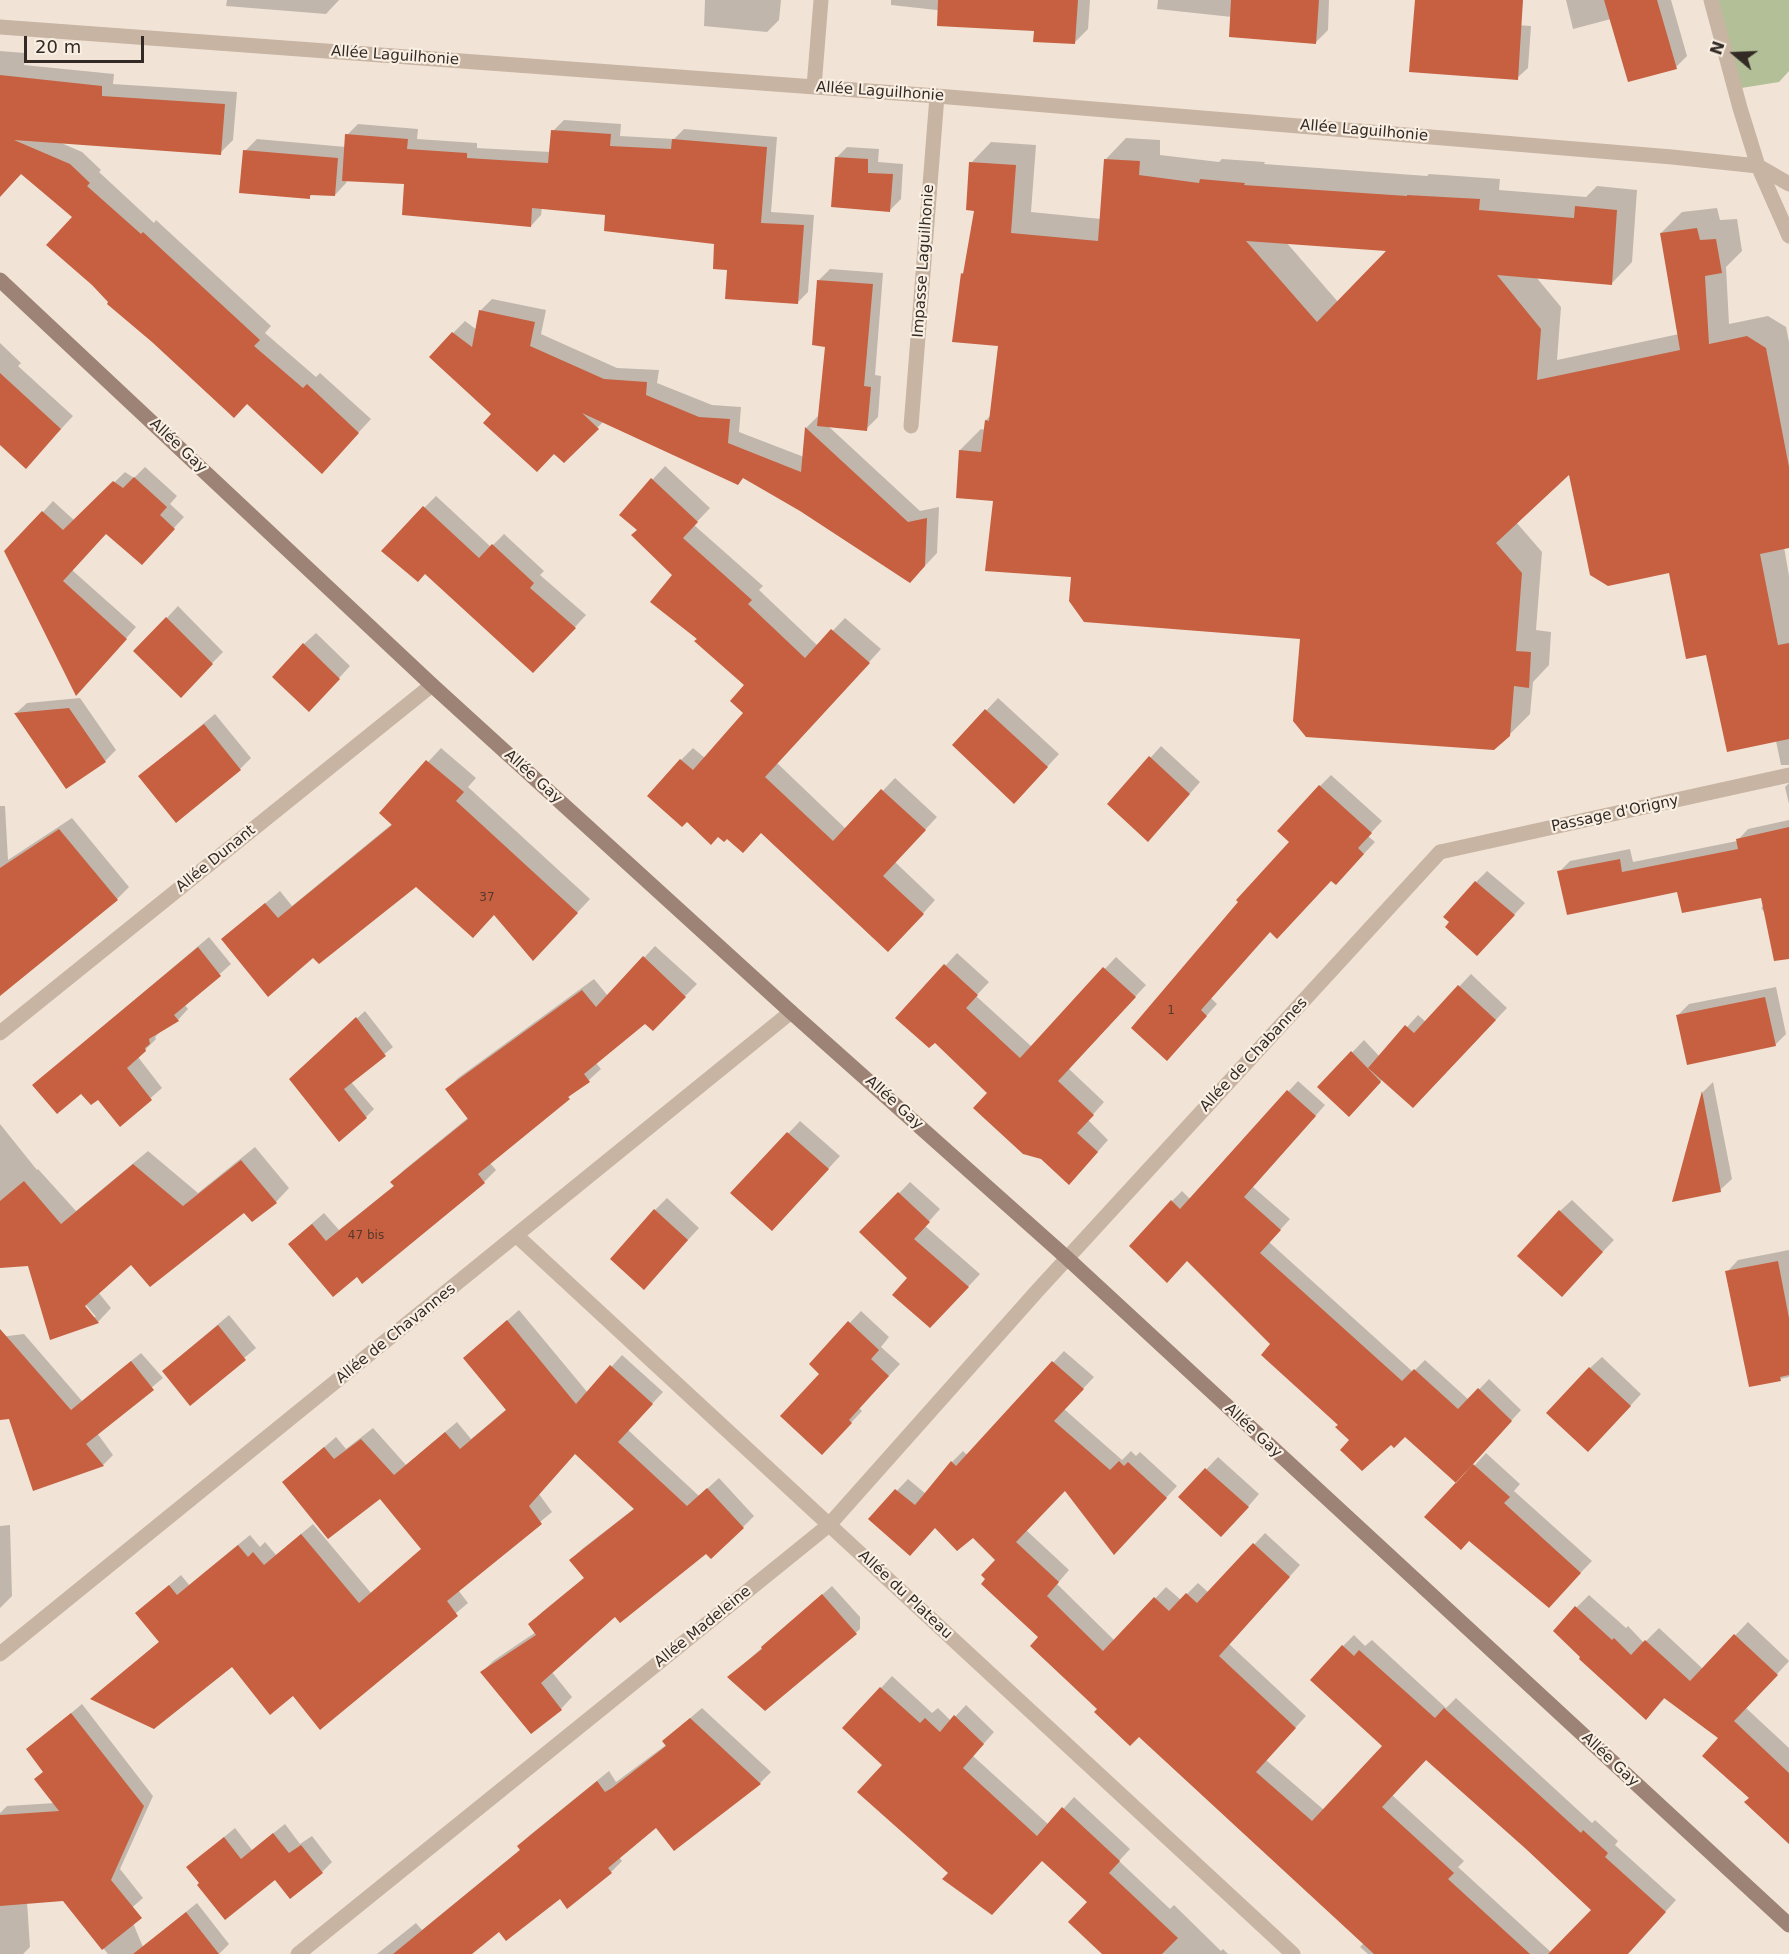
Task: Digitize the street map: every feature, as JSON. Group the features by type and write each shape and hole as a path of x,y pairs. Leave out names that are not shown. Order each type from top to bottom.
{"street":[{"path":"814,87 821,0"},
{"path":"1711,0 1758,166 1789,236"},
{"name":"Allée Laguilhonie","path":"0,27 937,96 1758,166"},
{"name":"Impasse Laguilhonie","path":"911,426 937,96"},
{"path":"1758,166 1789,184"},
{"name":"Allée Gay","path":"0,280 432,685 1067,1258 1789,1925"},
{"name":"Allée Dunant","path":"0,1033 432,685"},
{"name":"Passage d'Origny","path":"1440,852 1789,775"},
{"name":"Allée de Chabannes","path":"1067,1258 1440,852"},
{"name":"Allée de Chavannes","path":"0,1654 791,1011"},
{"name":"Allée du Plateau","path":"517,1236 1293,1954"},
{"name":"Allée Madeleine","path":"298,1954 829,1525 1067,1258"}],"green space":[{"path":"1711,0 1789,0 1789,71 1779,82 1735,89"}],"building":[{"path":"938,0 1078,0 1075,44 1033,42 1034,31 937,26"},
{"path":"1231,0 1319,0 1316,44 1229,37"},
{"path":"1415,0 1523,0 1518,80 1409,72"},
{"path":"1604,0 1657,0 1677,69 1628,82"},
{"path":"0,75 102,86 102,96 225,104 221,155 14,140 70,164 90,183 87,186 141,234 143,232 260,340 254,346 303,388 307,384 359,433 322,474 247,404 234,418 107,304 108,302 92,285 46,245 72,217 21,174 0,197"},
{"path":"551,130 611,134 610,146 671,149 672,139 767,147 761,223 804,225 798,304 725,299 727,270 713,269 714,244 604,231 605,215 532,208 531,227 402,215 404,184 342,181 345,134 408,139 407,149 467,153 467,158 548,163"},
{"path":"243,150 338,158 335,196 310,195 310,199 239,193"},
{"path":"835,157 868,159 868,173 893,174 890,212 831,207"},
{"path":"1104,159 1140,161 1139,175 1199,183 1200,179 1245,183 1244,185 1480,199 1479,210 1574,218 1575,206 1617,210 1612,285 1497,275 1541,329 1537,380 1680,350 1660,233 1697,228 1700,240 1716,239 1722,273 1705,276 1709,344 1747,336 1766,348 1789,467 1789,548 1760,554 1778,645 1789,643 1789,739 1727,752 1706,655 1686,659 1669,573 1608,586 1590,575 1569,475 1496,543 1522,573 1516,651 1531,652 1529,688 1514,686 1510,736 1494,750 1306,737 1293,721 1300,639 1084,622 1069,601 1071,577 985,571 993,501 956,498 959,450 981,452 985,420 989,421 998,346 952,342 961,273 963,274 974,211 966,210 969,162 1016,165 1011,233 1098,241","holes":["1246,241 1386,251 1317,322"]},
{"path":"817,280 873,284 864,386 871,387 867,431 817,426 825,347 812,345"},
{"path":"479,310 535,322 530,346 604,379 647,382 646,395 699,417 730,419 728,443 801,472 805,427 908,522 927,518 925,566 910,583 800,511 743,478 738,485 582,413 599,429 564,463 554,454 537,472 483,423 491,414 429,357 452,332 472,347"},
{"path":"0,373 61,429 26,469 0,445"},
{"path":"134,477 167,507 160,515 175,529 142,565 106,534 63,581 127,639 76,696 4,551 42,511 63,530 113,481 123,488"},
{"path":"651,478 698,522 683,538 752,600 748,604 805,658 831,629 870,663 765,777 833,841 881,789 926,830 883,876 924,914 888,952 761,833 743,853 727,839 724,842 718,837 711,845 687,822 682,827 647,796 680,759 693,770 743,713 730,701 744,685 694,641 697,639 650,602 672,575 631,535 637,530 619,515"},
{"path":"423,506 479,558 492,544 534,583 530,588 576,628 533,673 425,574 418,582 381,551"},
{"path":"166,617 213,664 181,698 133,651"},
{"path":"303,643 340,679 309,712 272,677"},
{"path":"69,708 106,762 66,789 14,713"},
{"path":"985,709 1048,767 1014,804 952,745"},
{"path":"204,724 241,770 176,823 138,776"},
{"path":"1149,756 1190,794 1148,842 1107,804"},
{"path":"426,760 464,792 456,801 578,913 533,961 494,915 473,938 416,887 319,964 313,958 268,997 221,939 265,903 278,918 392,825 379,813"},
{"path":"1319,785 1372,833 1358,848 1364,854 1336,885 1331,881 1277,939 1270,932 1201,1010 1207,1016 1167,1061 1131,1028 1238,902 1236,900 1289,842 1277,831"},
{"path":"1789,827 1789,959 1774,961 1761,898 1682,913 1677,892 1567,915 1557,871 1620,859 1622,872 1738,849 1736,839"},
{"path":"59,829 118,900 0,996 0,868"},
{"path":"1475,881 1515,915 1477,956 1445,927 1449,922 1443,917"},
{"path":"198,947 221,976 174,1015 179,1021 149,1039 150,1044 145,1048 146,1051 127,1068 152,1100 120,1127 98,1100 91,1105 81,1094 57,1114 32,1085"},
{"path":"643,956 686,997 653,1031 645,1024 584,1074 590,1082 568,1097 570,1099 478,1174 485,1183 362,1284 357,1277 333,1297 288,1244 312,1224 326,1241 394,1186 390,1182 468,1119 445,1089 582,990 596,1007"},
{"path":"944,964 978,995 966,1008 1020,1058 1103,967 1136,997 1058,1081 1094,1115 1077,1133 1098,1152 1069,1185 1041,1159 1023,1154 973,1108 987,1093 935,1043 929,1048 895,1018"},
{"path":"1458,985 1496,1020 1413,1108 1368,1068 1405,1025 1414,1033"},
{"path":"1765,997 1776,1046 1687,1065 1676,1015"},
{"path":"356,1017 386,1056 344,1089 367,1118 339,1142 289,1079"},
{"path":"1351,1051 1381,1082 1349,1117 1317,1087"},
{"path":"1287,1090 1316,1116 1244,1197 1281,1230 1260,1253 1402,1381 1414,1369 1458,1409 1478,1388 1512,1421 1456,1483 1405,1437 1394,1448 1391,1445 1362,1471 1340,1450 1349,1440 1335,1427 1338,1425 1261,1355 1270,1344 1187,1261 1167,1283 1129,1246 1171,1200 1180,1209"},
{"path":"1702,1091 1721,1192 1672,1202"},
{"path":"787,1132 829,1169 772,1231 730,1193"},
{"path":"241,1160 277,1203 252,1222 244,1213 150,1287 131,1265 85,1306 99,1323 50,1340 28,1266 0,1268 0,1201 24,1181 61,1224 133,1164 183,1206"},
{"path":"898,1192 930,1222 914,1239 969,1287 930,1328 892,1295 907,1278 859,1232"},
{"path":"654,1209 688,1240 644,1290 610,1259"},
{"path":"1559,1210 1603,1252 1562,1297 1517,1256"},
{"path":"1778,1261 1789,1318 1789,1375 1780,1377 1781,1381 1749,1387 1725,1271"},
{"path":"507,1320 576,1404 610,1365 653,1404 618,1442 687,1506 707,1488 744,1528 711,1559 706,1554 620,1623 615,1617 541,1683 562,1710 531,1734 480,1672 536,1635 528,1624 584,1578 569,1560 634,1509 575,1454 529,1506 542,1524 447,1601 458,1616 320,1730 293,1696 270,1715 232,1667 154,1729 90,1699 159,1642 135,1613 169,1585 177,1595 238,1545 248,1557 253,1552 264,1565 301,1534 359,1603 421,1549 380,1499 328,1539 282,1482 324,1447 334,1459 361,1439 394,1475 445,1432 460,1449 506,1410 463,1358"},
{"path":"848,1321 879,1350 871,1359 889,1376 849,1420 852,1423 822,1455 780,1416 819,1374 809,1364"},
{"path":"218,1325 246,1360 190,1406 162,1371"},
{"path":"0,1329 71,1410 131,1361 154,1390 86,1444 104,1466 33,1491 9,1419 0,1420"},
{"path":"1052,1361 1084,1389 1054,1421 1110,1470 1119,1461 1124,1466 1128,1462 1167,1498 1114,1555 1065,1491 1016,1542 1059,1582 1047,1596 1103,1651 1154,1597 1169,1611 1186,1593 1197,1603 1253,1543 1290,1577 1219,1656 1296,1728 1256,1772 1312,1821 1382,1746 1310,1680 1342,1645 1354,1656 1359,1650 1435,1718 1444,1708 1581,1833 1583,1830 1608,1853 1605,1857 1666,1912 1628,1954 1548,1954 1591,1910 1426,1760 1382,1807 1454,1873 1448,1879 1530,1954 1374,1954 1139,1737 1130,1746 1094,1712 1097,1709 1030,1646 1038,1637 981,1584 985,1579 981,1575 995,1560 973,1538 957,1551 935,1528 910,1556 868,1519 895,1489 915,1505 951,1461 956,1466"},
{"path":"1589,1367 1631,1406 1588,1452 1546,1413"},
{"path":"1473,1464 1510,1497 1504,1503 1581,1573 1549,1608 1469,1541 1461,1550 1424,1517"},
{"path":"1205,1468 1249,1507 1221,1537 1178,1497"},
{"path":"822,1594 857,1634 765,1711 727,1677 762,1649 761,1647"},
{"path":"1575,1606 1631,1655 1645,1640 1690,1681 1734,1634 1778,1675 1734,1721 1789,1773 1789,1844 1744,1802 1749,1798 1702,1756 1718,1738 1664,1698 1646,1720 1579,1659 1580,1657 1553,1631"},
{"path":"880,1687 920,1723 925,1718 940,1732 954,1715 984,1744 963,1768 1037,1836 1062,1807 1120,1861 1109,1873 1178,1938 1162,1954 1102,1954 1068,1922 1087,1902 1042,1861 992,1915 942,1879 948,1873 857,1792 882,1765 842,1728"},
{"path":"71,1713 144,1806 111,1880 142,1918 102,1950 63,1901 0,1906 0,1815 59,1811 34,1779 43,1772 26,1749"},
{"path":"690,1718 761,1784 674,1851 656,1828 608,1868 612,1873 567,1909 560,1899 506,1941 499,1932 472,1954 393,1954 520,1850 517,1846 597,1781 605,1792 612,1788 666,1746 662,1741"},
{"path":"273,1833 289,1853 301,1845 323,1873 290,1899 275,1880 225,1920 197,1885 199,1883 186,1867 224,1837 241,1859"},
{"path":"186,1912 219,1954 133,1954"}]}
